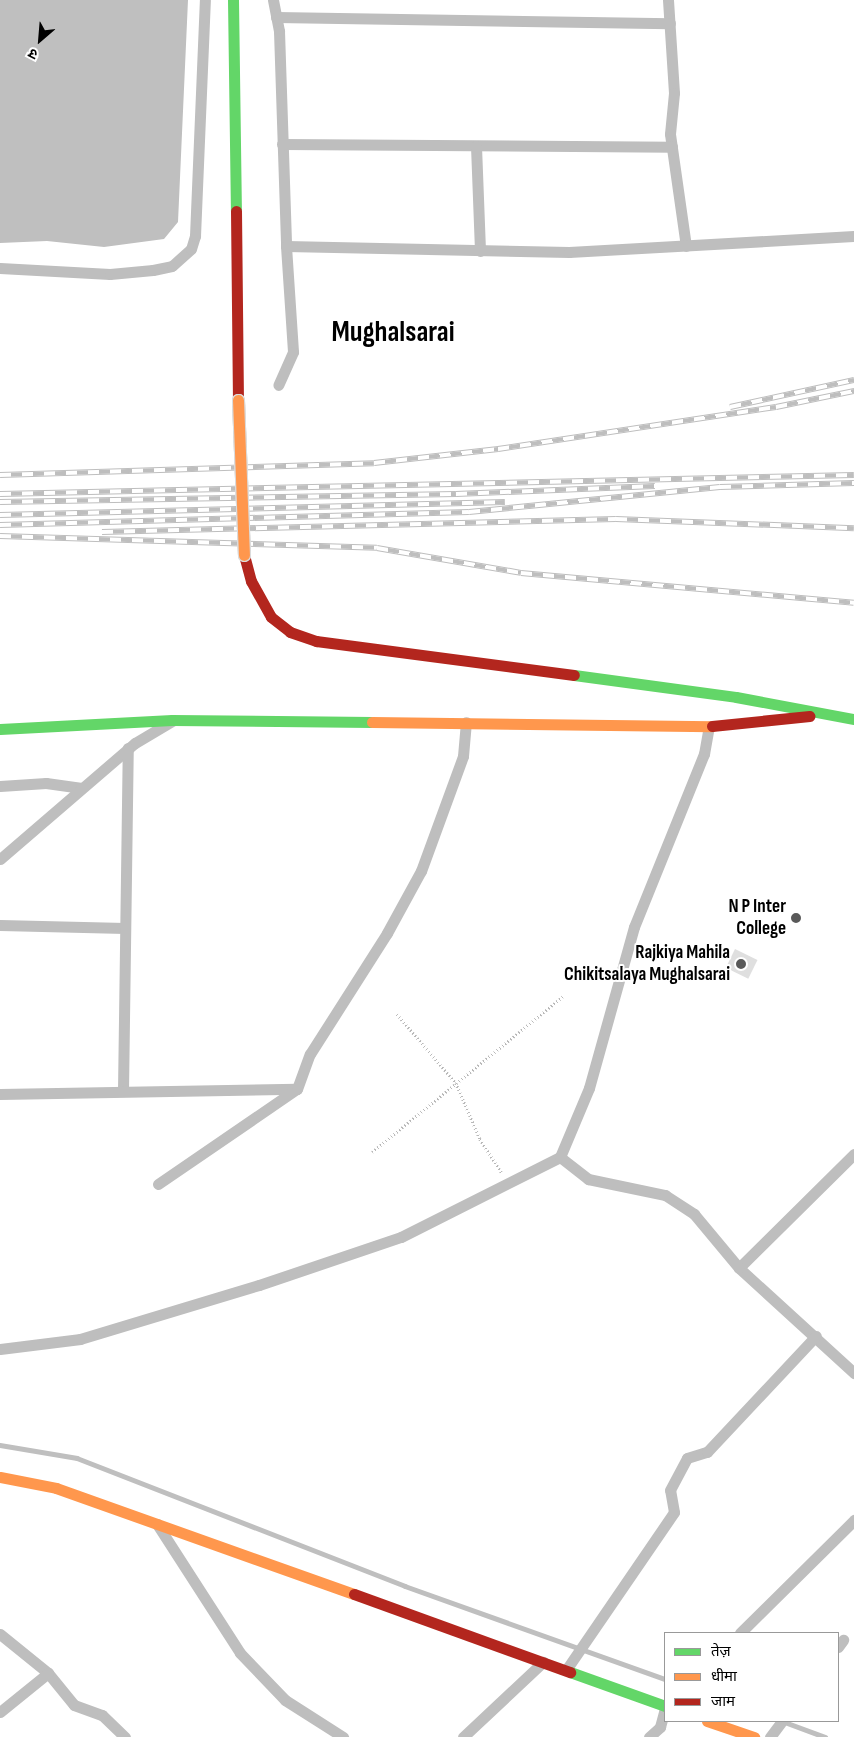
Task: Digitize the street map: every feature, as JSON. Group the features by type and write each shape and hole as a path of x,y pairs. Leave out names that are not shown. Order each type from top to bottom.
{"main road":[{"path":"233,0 238,400 244,555 250,581 271,617 290,632 316,641 736,697 824,714 850,717"},
{"path":"0,729 172,720 709,726 824,714"},
{"path":"0,1477 56,1488 664,1707"},
{"path":"710,1722 754,1737"}],"street":[{"path":"0,268 110,274 153,270 172,266 191,249 195,236 205,0"},
{"path":"273,0 276,17 286,246 293,352 278,385"},
{"path":"668,0 674,93 670,134 686,246"},
{"path":"276,17 670,23"},
{"path":"282,144 672,148"},
{"path":"476,146 480,251"},
{"path":"286,246 569,252 854,236"},
{"path":"0,859 128,748 172,720"},
{"path":"158,1184 297,1089 310,1054 387,933 421,871 463,756 466,722"},
{"path":"0,1349 80,1339 258,1285 401,1237 509,1185 560,1157 589,1088 634,927 704,754 709,726"},
{"path":"123,1091 128,748"},
{"path":"0,786 46,783 82,788"},
{"path":"0,925 125,928"},
{"path":"0,1094 297,1089"},
{"path":"739,1268 854,1154"},
{"path":"560,1157 588,1179 665,1195 694,1214 739,1268 816,1336 854,1373"},
{"path":"566,1670 674,1512 670,1490 687,1458 706,1452 816,1336"},
{"path":"741,1632 854,1520"},
{"path":"157,1524 240,1653 285,1700 343,1737"},
{"path":"0,1634 48,1673 74,1705 102,1715 125,1737"},
{"path":"463,1737 543,1662"},
{"path":"0,1712 48,1673"},
{"path":"649,1737 660,1727 664,1711"},
{"path":"770,1737 780,1723"}],"path":[{"path":"372,1152 563,996"},
{"path":"397,1014 456,1083 480,1139 509,1185"}],"shaded area":[{"path":"0,0 188,0 178,222 164,239 104,247 47,241 0,243"}],"building":[{"path":"735,949 757,960 748,979 726,968"}],"waterway":[{"path":"0,1445 77,1458 405,1586 664,1679"},
{"path":"785,1722 825,1737"}],"railway":[{"path":"730,407 854,380"},
{"path":"0,475 374,463 498,449 776,407 854,391"},
{"path":"0,494 854,475"},
{"path":"0,525 469,512 720,487 854,483"},
{"path":"0,502 456,494 655,486"},
{"path":"0,515 505,502"},
{"path":"102,532 616,519 854,528"},
{"path":"0,536 377,548 521,573 854,603"}],"traffic: fast":[{"path":"233,0 236,211"},
{"path":"574,675 736,697 854,719"},
{"path":"0,729 172,720 372,722"},
{"path":"570,1672 664,1706"}],"traffic: slow":[{"path":"238,400 244,555"},
{"path":"372,722 712,726"},
{"path":"0,1477 56,1488 354,1594"},
{"path":"710,1722 754,1737"}],"traffic: jam":[{"path":"236,211 238,400"},
{"path":"244,555 251,581 271,617 290,632 316,641 574,675"},
{"path":"712,726 809,716"},
{"path":"354,1594 570,1672"}],"place":[{"name":"N P Inter College","path":"796,918"},
{"name":"Rajkiya Mahila Chikitsalaya Mughalsarai","path":"741,964"}],"district":[{"name":"Mughalsarai","path":"393,333"}]}
